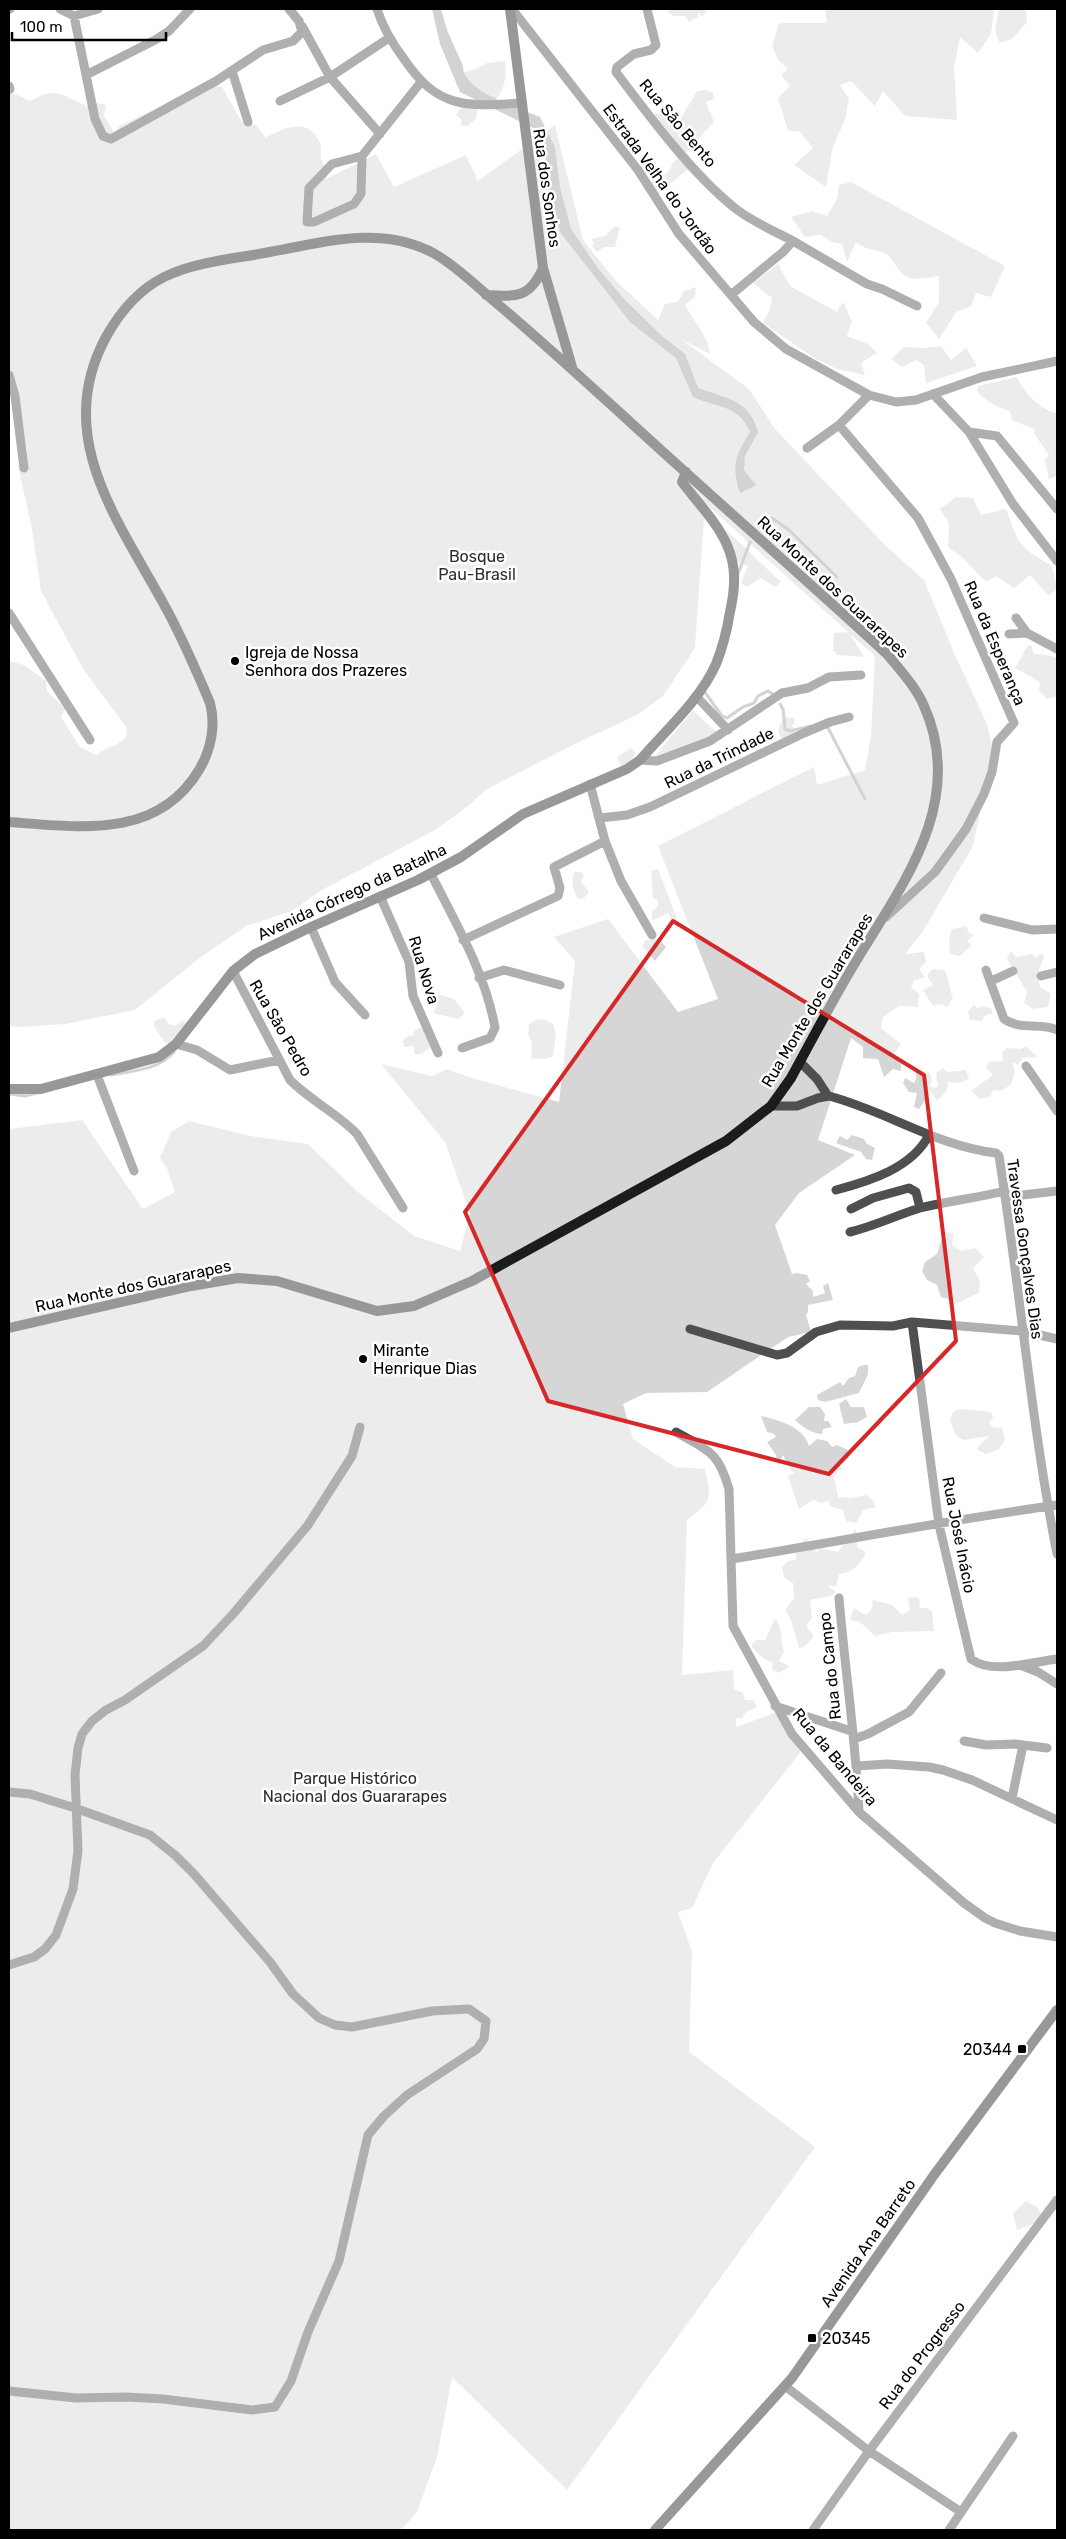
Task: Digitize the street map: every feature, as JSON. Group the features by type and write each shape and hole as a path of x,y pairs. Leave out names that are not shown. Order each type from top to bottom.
{"main road":[{"name":"Rua dos Sonhos","path":"511,9 518,105 525,134 543,268 573,368"},
{"name":"Rua Monte dos Guararapes","path":"9,822 107,827 145,817 165,806 183,791 194,779 209,748 213,719 210,703 168,612 122,534 96,473 89,447 84,413 93,369 112,327 134,298 156,280 186,268 357,237 385,238 422,248 444,260 573,368 887,654 924,704 932,727 937,757 938,788 928,831 912,868 800,1062 771,1106 726,1141 472,1281 414,1306 377,1311 277,1282 238,1278 191,1286 9,1328"},
{"path":"486,295 512,296 525,292 535,284 543,268"},
{"name":"Avenida Córrego da Batalha","path":"9,1089 41,1089 159,1057 176,1044 233,971 255,954 311,926 431,874 468,852 523,814 627,769 640,760 699,698 716,665 724,643 733,593 734,575 726,543 682,482 686,472"},
{"name":"Avenida Ana Barreto","path":"655,2530 785,2386 934,2175 1057,2010"}],"street":[{"path":"60,9 78,13 98,9"},
{"path":"88,74 155,40 169,31 190,9"},
{"path":"289,9 302,26 330,77 380,134"},
{"path":"377,9 389,38 421,82 438,96 445,99 484,104 518,105"},
{"name":"Estrada Velha do Jordão","path":"511,9 638,170 679,234 754,322 786,349 869,395 896,402 916,400 982,377 1057,361"},
{"name":"Rua São Bento","path":"647,9 656,45 651,50 634,54 616,67 616,72 686,158 727,201 748,217 867,284 882,289 916,306"},
{"path":"78,13 96,119 103,136 111,139 232,71 263,50 293,41 302,32 302,26"},
{"path":"280,101 330,77 389,38"},
{"path":"232,71 248,122"},
{"path":"362,156 361,194 354,204 314,222 307,222 309,188 332,164 362,156 421,82"},
{"path":"732,294 784,252 792,241"},
{"path":"9,375 15,396 24,468"},
{"path":"934,394 970,432 1013,504 1057,561"},
{"path":"807,448 839,425 869,395"},
{"name":"Rua da Esperança","path":"839,425 918,518 951,579 1014,723 997,742 989,779 976,812 966,829 934,872 880,923"},
{"path":"970,432 997,436 1057,509"},
{"path":"9,613 90,740"},
{"path":"1016,618 1027,633 1057,648"},
{"path":"1009,634 1027,633"},
{"path":"640,760 657,761 666,759 710,741 782,693 808,688 829,677 861,675"},
{"path":"699,698 728,730"},
{"name":"Rua da Trindade","path":"600,818 627,815 650,807 830,722 849,717"},
{"path":"590,784 606,841 621,882 652,935"},
{"path":"463,940 558,896 560,888 554,867 606,841"},
{"path":"431,874 463,940 491,1007 495,1032 490,1038 462,1048"},
{"name":"Rua Nova","path":"380,896 409,962 413,996 438,1053"},
{"path":"984,918 1032,930 1057,929"},
{"path":"311,926 335,982 365,1015"},
{"path":"479,978 504,970 560,985"},
{"path":"986,970 1004,1019 1020,1027 1043,1025 1057,1030"},
{"name":"Rua São Pedro","path":"233,971 290,1080 304,1094 347,1124 357,1134 403,1208"},
{"path":"991,981 1013,971"},
{"path":"1041,976 1057,972"},
{"path":"176,1044 197,1050 230,1070 279,1060"},
{"path":"771,1106 797,1106 828,1096 818,1079 800,1062"},
{"path":"1026,1066 1057,1110"},
{"path":"97,1075 134,1171"},
{"name":"Travessa Gonçalves Dias","path":"828,1096 968,1149 998,1154 1005,1194 1022,1331 1052,1506 1057,1554"},
{"path":"836,1190 862,1183 908,1160 917,1153 929,1135"},
{"path":"851,1209 873,1198 909,1188 916,1192 920,1208"},
{"path":"850,1232 920,1208 1005,1194 1057,1191"},
{"path":"690,1328 777,1355 787,1353 816,1332 840,1325 894,1326 912,1322 1022,1331 1057,1339"},
{"name":"Rua José Inácio","path":"912,1322 939,1525 971,1659 978,1664 992,1668 1018,1664"},
{"path":"9,1965 34,1957 46,1949 56,1935 73,1889 78,1851 75,1808 78,1748 82,1734 92,1721 106,1710 125,1700 203,1646 234,1613 308,1525 352,1456 360,1427"},
{"name":"Rua da Bandeira","path":"676,1432 713,1454 720,1462 729,1489 733,1626 792,1734 858,1812 911,1860 985,1918 1020,1931 1057,1937"},
{"path":"732,1559 939,1525 988,1514 1052,1506"},
{"name":"Rua do Campo","path":"838,1598 857,1766 858,1812"},
{"path":"1018,1664 1057,1659"},
{"path":"1018,1664 1038,1672 1057,1684"},
{"path":"852,1735 868,1734 909,1712 941,1673"},
{"name":"Rua do Campo","path":"775,1706 852,1735"},
{"path":"964,1741 991,1745 1006,1743 1046,1748"},
{"path":"1012,1798 1023,1745"},
{"path":"857,1766 887,1764 929,1767 959,1775 1057,1820"},
{"path":"9,1792 30,1794 150,1835 176,1856 264,1955 293,1994 319,2018 335,2025 352,2027 432,2011 469,2008 486,2021 486,2030 477,2049 407,2095 384,2116 368,2135 339,2261 308,2332 291,2381 275,2407 252,2410 163,2399 126,2397 76,2398 9,2390"},
{"name":"Rua do Progresso","path":"813,2530 869,2451 1057,2200"},
{"path":"785,2386 869,2451 961,2512"},
{"path":"949,2530 1013,2436"}],"highlighted area":[{"path":"673,921 924,1075 956,1341 829,1474 548,1401 465,1212"}],"green space":[{"path":"666,9 708,9 702,17 698,12 698,17 689,22 685,16 673,16"},
{"path":"825,9 994,10 991,34 978,53 960,37 954,67 957,120 905,116 883,91 875,106 851,81 840,85 849,99 845,120 833,146 826,187 794,165 813,148 799,131 788,131 778,98 790,86 781,75 788,69 778,60 772,46 779,23 827,23"},
{"path":"999,9 1026,9 1027,22 1012,39 999,43 995,30"},
{"path":"505,61 505,81 496,99 470,84 463,72 473,70 487,63"},
{"name":"Parque Histórico Nacional dos Guararapes","path":"207,85 222,87 242,122 256,125 266,138 288,128 303,127 310,130 316,135 320,143 321,159 328,174 326,179 376,154 394,187 466,155 478,181 555,125 583,240 615,280 658,320 665,304 678,302 684,291 696,287 695,297 685,305 704,335 710,354 681,339 749,389 775,429 886,546 924,580 955,655 987,724 993,751 973,846 923,931 905,954 924,952 926,962 919,969 925,977 914,981 911,987 919,994 918,1007 899,1006 883,1017 881,1028 901,1044 894,1054 901,1063 901,1071 893,1069 884,1077 878,1059 863,1058 863,1047 851,1038 818,1140 855,1155 799,1193 775,1225 792,1274 807,1275 810,1281 806,1284 813,1291 813,1297 825,1293 823,1286 828,1283 833,1300 808,1305 806,1315 811,1332 788,1337 707,1392 646,1393 623,1404 633,1439 675,1467 705,1469 709,1493 708,1499 702,1508 687,1519 682,1675 733,1670 734,1689 743,1693 745,1700 753,1700 757,1707 745,1713 742,1719 736,1718 736,1727 777,1712 803,1749 713,1863 692,1908 678,1912 692,1952 689,2052 815,2147 567,2490 452,2377 437,2457 417,2512 401,2530 9,2530 9,1129 82,1120 143,1209 175,1192 167,1168 160,1158 171,1132 189,1121 251,1136 308,1144 358,1192 414,1236 460,1251 470,1213 445,1142 381,1064 432,1076 447,1069 472,1078 559,1102 575,961 554,937 608,919 678,1012 718,999 658,846 814,767 817,785 865,770 871,736 875,656 850,634 864,657 837,655 833,650 834,633 848,632 705,503 695,648 663,696 637,715 487,789 468,806 435,830 320,891 292,911 246,926 201,957 135,1010 65,1024 9,1026 9,661 24,665 46,681 47,691 65,709 61,717 80,747 96,755 122,741 126,737 127,728 83,669 41,591 32,529 18,466 27,451 9,379 9,91 30,101 39,96 53,93 87,106 93,102 106,105 104,116 114,132 121,125"},
{"path":"706,90 713,93 714,99 706,102 714,122 699,138 697,146 691,146 687,152 683,151 655,117 655,113 681,118 697,91"},
{"path":"462,106 478,107 476,119 467,126 461,126 461,119 456,115"},
{"path":"680,157 690,168 658,194 650,183 667,173 673,162"},
{"path":"851,182 1005,266 991,297 976,293 971,307 957,311 939,339 926,323 939,302 939,276 917,279 907,277 887,254 867,248 856,242 847,262 842,244 831,242 821,235 805,237 791,217 812,211 827,216 837,199 839,185"},
{"path":"615,226 620,228 615,247 604,247 597,252 592,246 594,243 591,239 605,236"},
{"path":"778,264 790,286 837,312 843,302 852,321 847,336 868,344 877,353 861,363 865,375 837,369 816,359 763,323 770,308 772,298 753,283"},
{"path":"941,346 951,360 966,348 977,366 926,383 924,365 916,360 902,367 891,359 904,347 923,348"},
{"path":"1017,377 1033,400 1057,414 1057,476 1049,479 1045,460 1049,455 1035,435 1034,429 1012,420 1010,411 992,404 977,391 978,386"},
{"path":"956,497 973,498 981,515 1006,509 1021,544 1032,554 1052,566 1057,588 1049,596 1030,575 1014,588 996,576 986,582 962,557 948,547 949,523 940,509"},
{"path":"726,530 781,582 775,587 760,578 747,587 741,583 748,566 739,563"},
{"path":"1028,645 1032,646 1033,653 1057,658 1057,693 1055,697 1047,699 1039,690 1040,682 1015,668"},
{"path":"693,710 716,732 710,737 651,761"},
{"path":"784,717 795,718 792,725 796,736 789,740 780,737 778,730"},
{"path":"631,748 635,753 631,762 621,766 617,757"},
{"path":"658,869 677,919 671,920 668,913 652,921 652,911 658,906 658,900 653,899 651,871"},
{"path":"574,872 581,872 584,876 581,882 589,892 584,898 578,899 574,892 572,883"},
{"path":"967,926 968,932 974,935 967,941 972,945 960,956 950,954 949,938 952,929"},
{"path":"659,939 666,947 655,961 642,946 645,940"},
{"path":"1011,951 1016,957 1032,954 1035,958 1042,953 1044,957 1037,975 1040,987 1051,994 1048,1007 1033,1009 1024,1003 1027,992 1007,959"},
{"path":"932,969 945,970 953,998 947,1007 942,1004 933,1006 923,990 933,985 927,976"},
{"path":"438,994 454,999 465,1013 458,1019 433,1013 437,1006 433,1000"},
{"path":"974,1005 978,1009 982,1006 991,1008 993,1013 984,1016 982,1021 970,1020 968,1011"},
{"path":"164,1017 169,1024 175,1026 183,1020 187,1025 172,1043 165,1043 154,1026 154,1021"},
{"path":"537,1019 546,1020 553,1024 556,1034 553,1056 546,1059 531,1058 532,1042 528,1035 529,1024"},
{"path":"421,1027 426,1032 431,1047 421,1054 414,1054 414,1046 405,1047 402,1041 410,1035 414,1036 413,1032"},
{"path":"1026,1046 1038,1057 1023,1058 1018,1065 1012,1062 1015,1072 1011,1085 1000,1091 994,1090 989,1097 980,1099 971,1091 993,1075 986,1068 989,1062 1003,1061 1002,1053 1006,1048 1021,1049"},
{"path":"943,1068 947,1072 966,1070 969,1079 959,1083 948,1082 947,1091 937,1101 931,1092 919,1109 914,1107 917,1093 909,1092 903,1083 905,1078 914,1083 917,1077 915,1073 919,1070 930,1073 932,1080 930,1086 935,1088 938,1086 936,1073"},
{"path":"852,1135 864,1139 867,1144 875,1148 872,1160 866,1159 861,1152 836,1143 840,1136 847,1140"},
{"path":"944,1231 954,1234 952,1245 961,1251 976,1248 984,1257 973,1268 980,1281 979,1293 953,1305 948,1299 941,1297 937,1285 927,1280 922,1271 925,1262 937,1254"},
{"path":"868,1365 868,1374 859,1393 825,1402 818,1400 817,1395 840,1382 843,1386 849,1378 855,1376 858,1367"},
{"path":"846,1399 851,1407 864,1407 867,1417 858,1422 844,1424 839,1404"},
{"path":"809,1407 820,1407 825,1414 824,1421 828,1421 832,1427 823,1429 822,1434 814,1433 795,1420"},
{"path":"959,1409 991,1412 993,1417 989,1423 992,1427 1002,1428 1005,1440 999,1449 987,1454 977,1450 980,1444 990,1436 964,1440 957,1437 950,1421 953,1412"},
{"path":"761,1416 790,1425 802,1434 809,1446 817,1439 827,1441 832,1447 837,1445 848,1450 849,1458 839,1464 842,1470 838,1470 834,1476 838,1497 851,1498 866,1495 873,1500 876,1507 863,1510 856,1523 846,1521 843,1510 830,1506 829,1501 821,1503 813,1500 799,1509 788,1476 794,1473 783,1455 778,1466 776,1455 767,1442 776,1437 774,1434 767,1432"},
{"path":"856,1528 857,1547 866,1552 859,1564 852,1570 839,1574 836,1586 828,1586 836,1592 831,1596 810,1600 812,1618 806,1626 814,1636 804,1647 799,1648 791,1620 785,1610 794,1598 793,1583 784,1577 782,1567 788,1561 796,1560 796,1551 806,1538 817,1553 818,1546 838,1552"},
{"path":"919,1597 920,1608 932,1611 934,1631 892,1632 875,1636 860,1622 850,1620 854,1608 866,1615 872,1608 873,1600 892,1605 902,1615 910,1610 908,1598"},
{"path":"776,1619 780,1627 784,1652 779,1661 789,1666 778,1673 772,1669 773,1663 764,1659 751,1646 756,1640 765,1640 772,1623"},
{"path":"1026,2201 1036,2206 1042,2214 1036,2223 1017,2230 1013,2213"}],"shaded area":[{"path":"432,9 441,9 447,30 465,75 472,83 481,91 494,98 540,117 555,147 560,187 571,229 597,267 624,299 662,336 685,354 698,388 736,402 749,413 758,432 745,456 744,470 756,485 740,493 737,483 736,461 750,432 745,423 727,408 693,397 676,358 630,322 560,232 550,190 545,151 533,128 460,92 440,44"}],"waterway":[{"path":"760,526 765,520 772,518 789,530 837,577"},
{"path":"738,574 750,542"},
{"path":"704,691 722,716 727,718 743,707 754,703 758,696 768,691 773,694"},
{"path":"780,704 783,709 785,729 790,731 811,726"},
{"path":"826,724 865,799"},
{"path":"111,1075 153,1066 168,1058 174,1052"},
{"path":"9,1094 25,1096 37,1093"}],"place":[{"name":"Igreja de Nossa Senhora dos Prazeres","path":"235,661"},
{"name":"Mirante Henrique Dias","path":"363,1359"},
{"name":"20344","path":"1022,2049"},
{"name":"20345","path":"812,2338"}],"park label":[{"name":"Bosque Pau-Brasil","path":"477,565"}]}
